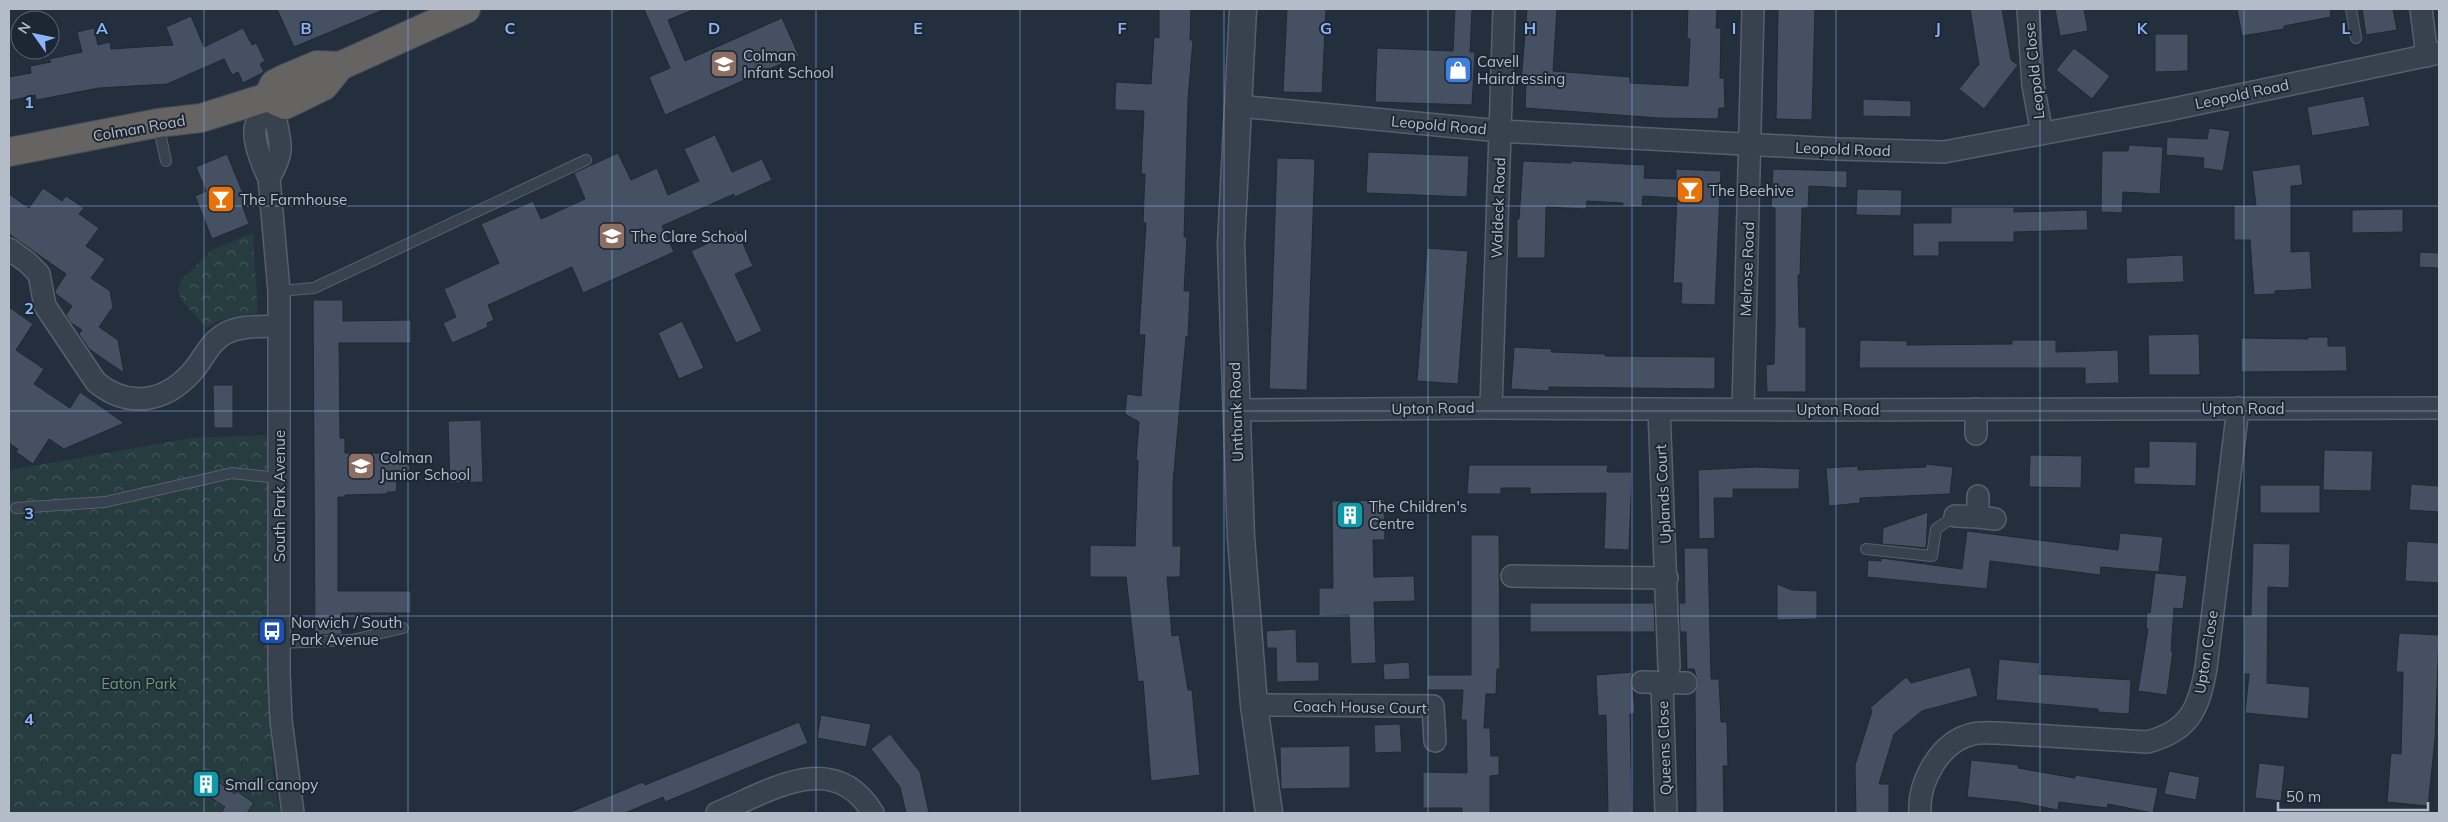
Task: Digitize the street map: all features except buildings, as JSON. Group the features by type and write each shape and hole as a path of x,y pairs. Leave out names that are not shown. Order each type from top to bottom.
{"highway":[{"path":"263,104 274,84 294,74 317,65 340,66 466,9"},
{"name":"Colman Road","path":"9,152 158,123 200,118 263,104"}],"street":[{"name":"Unthank Road","path":"1243,9 1231,245 1236,410 1241,537 1254,705 1269,813"},
{"name":"Waldeck Road","path":"1491,408 1504,9"},
{"name":"Melrose Road","path":"1743,409 1752,9"},
{"name":"Leopold Close","path":"2028,9 2033,85 2042,134"},
{"path":"2421,9 2433,54"},
{"name":"Leopold Road","path":"1238,106 1500,131 1750,145 1944,152 2042,134 2433,54"},
{"name":"South Park Avenue","path":"263,104 276,121 282,145 280,158 269,178 279,291 278,478 281,720 293,813"},
{"path":"9,249 27,262 38,274 45,306 96,382 107,391 129,399 143,400 178,385 191,373 212,343 227,333 248,328 279,326"},
{"name":"Upton Road","path":"1236,410 1491,408 2439,408"},
{"path":"1976,408 1976,434"},
{"name":"Upton Close","path":"1920,813 1924,783 1934,762 1950,746 1972,734 1997,733 2148,742 2165,737 2183,726 2194,711 2201,693 2206,668 2238,408"},
{"name":"Uplands Court","path":"1657,678 1666,578 1659,409"},
{"path":"1955,516 1986,518 1978,496"},
{"path":"1512,576 1666,578"},
{"name":"Queens Close","path":"1666,813 1657,678 1686,683"},
{"name":"Coach House Court","path":"1254,705 1433,706 1435,741"},
{"path":"717,813 782,786 810,778 830,778 847,785 864,798 873,813"}],"lane":[{"path":"2351,9 2356,38"},
{"path":"158,123 166,161"},
{"path":"279,291 314,288 586,160"},
{"path":"16,508 105,502 232,473 278,478"},
{"path":"1866,549 1932,556 1936,530 1955,516"},
{"path":"280,643 352,640 403,628"}],"green space":[{"path":"253,233 258,313 219,320 207,328 182,301 178,290 181,280 213,249"},
{"name":"Eaton Park","path":"268,435 268,675 273,774 280,813 9,813 9,470 192,438"}],"place":[{"name":"Colman Infant School","path":"724,64"},
{"name":"Cavell Hairdressing","path":"1458,70"},
{"name":"The Beehive","path":"1690,190"},
{"name":"The Farmhouse","path":"221,199"},
{"name":"The Clare School","path":"612,236"},
{"name":"Colman Junior School","path":"361,466"},
{"name":"The Children's Centre","path":"1350,515"},
{"name":"Norwich / South Park Avenue","path":"272,631"},
{"name":"Small canopy","path":"206,784"}]}
